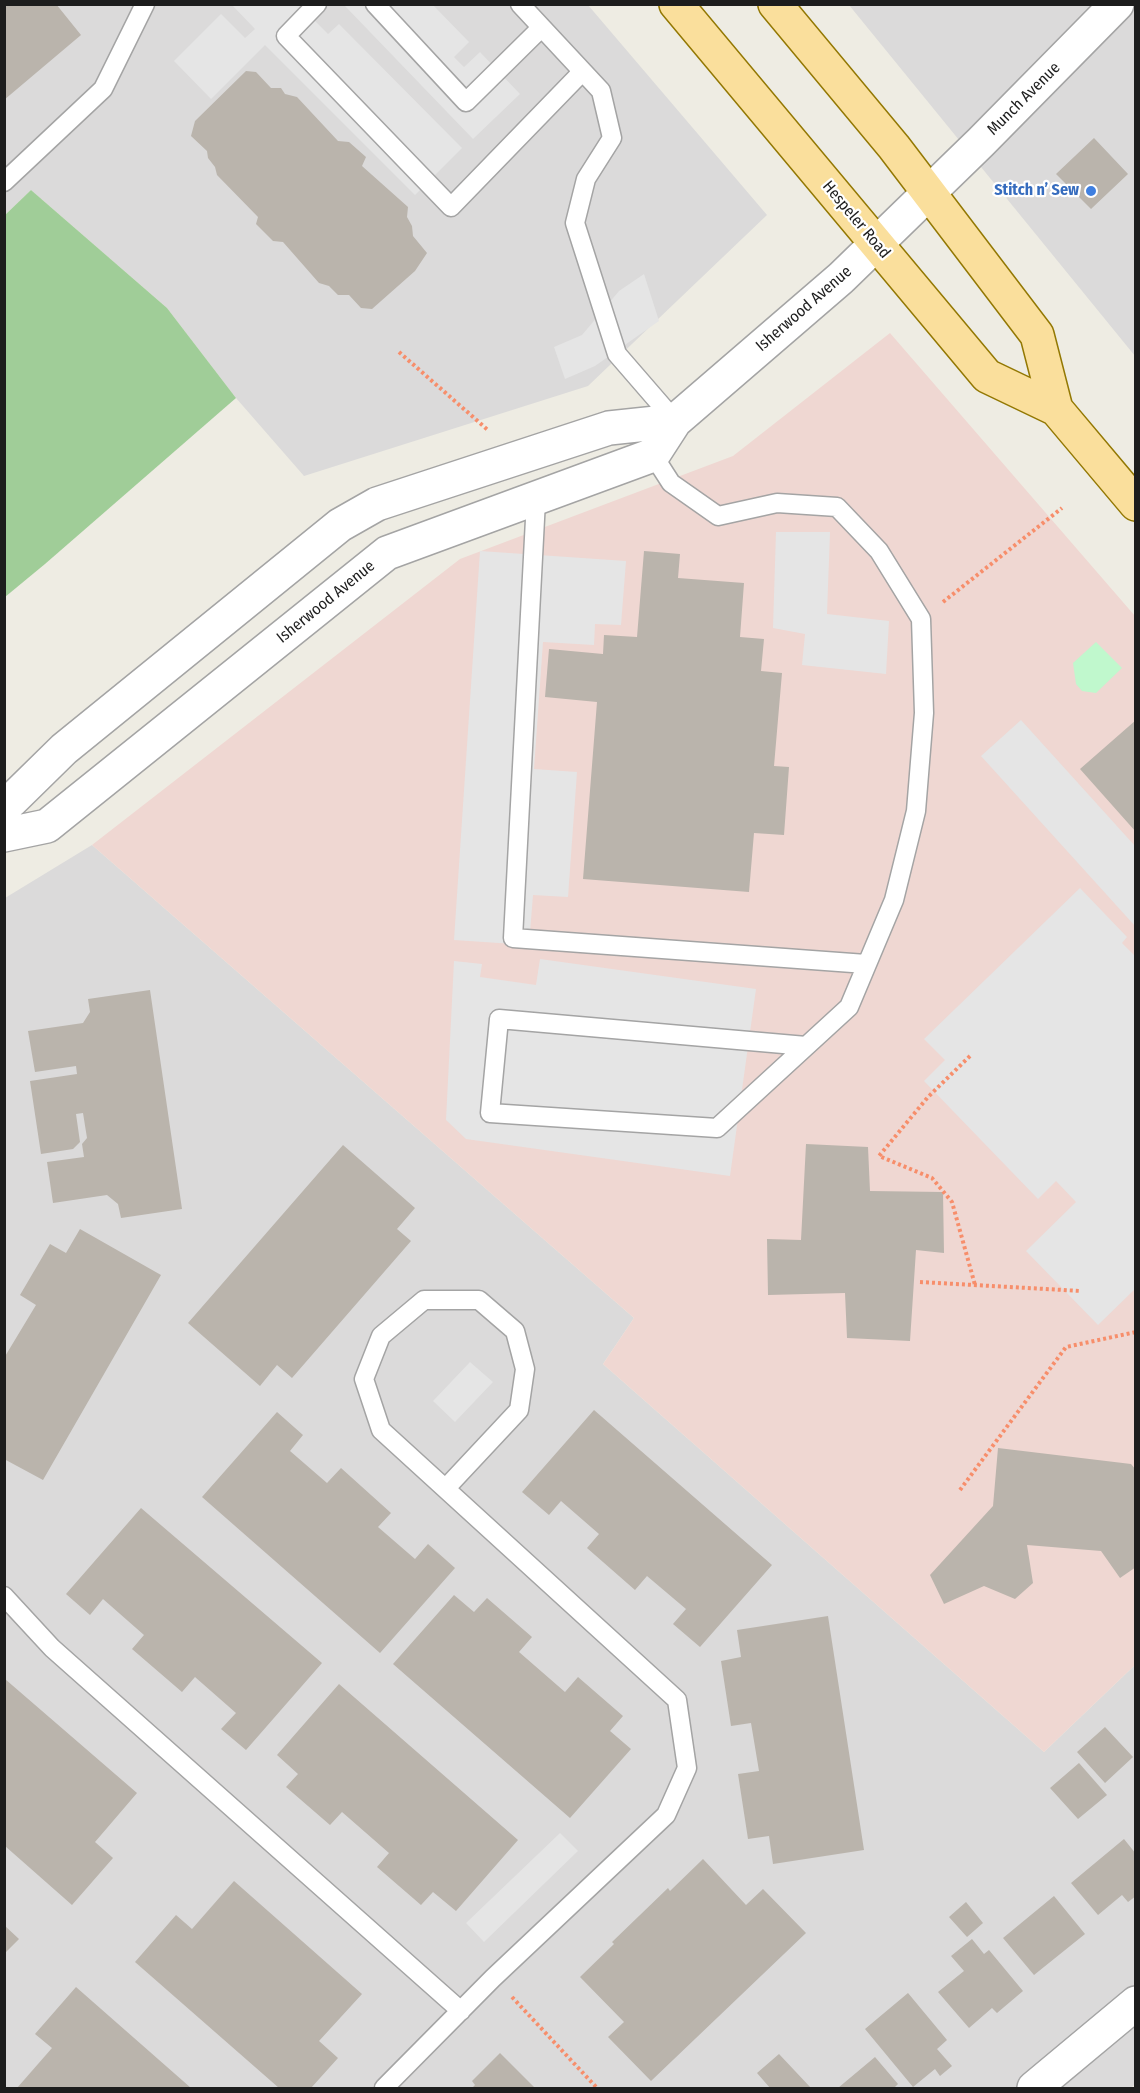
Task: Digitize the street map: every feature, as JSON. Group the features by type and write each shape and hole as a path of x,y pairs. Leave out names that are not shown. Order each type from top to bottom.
{"main road":[{"name":"Hespeler Road","path":"676,4 987,376 1056,409 1134,499"},
{"name":"Hespeler Road","path":"775,4 894,147 1037,335 1056,409"}],"street":[{"name":"Munch Avenue","path":"929,193 1117,4"},
{"name":"Isherwood Avenue","path":"4,835 47,826 387,553 653,455 675,421 841,278 929,193"},
{"path":"4,806 64,748 340,525 377,504 609,428 675,421"},
{"path":"1034,2088 1136,2003"}],"lane":[{"path":"4,182 103,89 145,4"},
{"path":"318,4 286,36 451,207 582,72"},
{"path":"375,4 466,102 541,28"},
{"path":"520,4 601,92 612,138 586,179 575,223 617,354 675,421"},
{"path":"653,455 671,483 718,516 777,503 837,507 879,551 921,620 924,713 916,811 894,900 849,1007 717,1128 490,1113 499,1019 806,1046"},
{"path":"536,500 513,938 866,964"},
{"path":"384,2088 493,1978 666,1815 687,1768 677,1700 381,1430 364,1380 381,1336 424,1300 479,1300 515,1331 525,1369 519,1410 446,1488"},
{"path":"4,1596 52,1648 461,2011"}],"path":[{"path":"399,352 494,435"},
{"path":"921,620 1062,508"},
{"path":"970,1056 928,1097 879,1156 932,1178 952,1202 975,1285"},
{"path":"920,1282 1081,1291"},
{"path":"960,1490 1066,1347 1136,1332"},
{"path":"493,1978 597,2088"}],"shaded area":[{"path":"5,4 588,5 767,215 588,386 304,476 236,398 167,308 31,190 5,215"},
{"path":"232,5 316,5 308,14 328,34 339,24 462,148 415,195 265,45 211,99 174,61 221,14 245,38 255,29"},
{"path":"344,5 433,5 469,42 454,57 464,67 480,52 520,94 473,139"},
{"path":"849,5 1135,5 1135,356"},
{"path":"644,274 659,321 595,366 565,379 554,347 582,335 619,291"},
{"path":"890,333 1135,616 1135,1665 1044,1752 603,1364 634,1318 92,845 460,559 733,456"},
{"path":"776,532 830,532 827,614 889,621 886,674 802,665 805,634 773,628"},
{"path":"480,551 626,561 621,625 595,624 594,645 543,642 534,769 577,772 568,897 533,895 529,945 454,940"},
{"path":"1021,720 1135,846 1135,926 981,756"},
{"path":"92,845 634,1318 603,1364 1044,1752 1135,1665 1135,2084 1131,2088 5,2088 5,898"},
{"path":"1080,888 1127,937 1122,943 1136,957 1135,1289 1098,1325 1026,1251 1076,1202 1056,1181 1038,1199 924,1081 945,1060 924,1039"},
{"path":"540,959 756,989 730,1176 466,1139 446,1120 454,961 482,964 480,977 536,985"},
{"path":"470,1362 493,1382 455,1422 433,1401"},
{"path":"560,1833 578,1851 484,1942 466,1923"}],"green space":[{"path":"31,190 167,308 236,398 5,597 5,215"},
{"path":"1096,642 1122,668 1096,693 1082,691 1076,684 1073,663"}],"building":[{"path":"4,4 56,4 81,35 4,100"},
{"path":"246,71 256,72 271,88 281,88 285,94 297,97 338,141 349,142 366,157 362,166 408,207 407,217 412,226 413,236 427,253 415,271 372,309 361,308 349,295 338,295 329,286 319,283 283,242 273,241 256,224 258,217 217,175 207,151 191,136 195,121"},
{"name":"Stitch n’ Sew","path":"1094,138 1128,174 1091,209 1056,174"},
{"path":"644,551 680,554 678,578 744,583 740,637 764,639 761,671 782,673 774,766 789,767 784,835 754,833 749,892 583,879 597,702 545,697 549,649 603,654 604,635 637,637"},
{"path":"1136,720 1136,832 1080,769"},
{"path":"150,990 182,1209 121,1218 118,1204 107,1195 53,1203 47,1162 84,1157 82,1144 87,1138 83,1113 76,1114 80,1142 73,1149 41,1154 30,1081 77,1074 76,1066 35,1072 28,1031 83,1023 90,1012 88,999"},
{"path":"806,1144 868,1147 870,1191 943,1192 944,1253 916,1250 910,1341 847,1338 845,1293 768,1295 767,1239 801,1240"},
{"path":"343,1145 415,1208 397,1229 411,1241 292,1378 277,1365 260,1386 188,1323"},
{"path":"80,1229 161,1275 43,1480 4,1459 4,1358 36,1305 20,1295 50,1244 66,1253"},
{"path":"594,1410 772,1565 700,1647 673,1624 686,1609 647,1576 635,1590 587,1548 599,1534 561,1501 549,1515 522,1492"},
{"path":"277,1412 303,1435 290,1451 327,1483 341,1468 391,1513 378,1527 415,1559 428,1544 455,1568 380,1653 202,1497"},
{"path":"998,1448 1131,1464 1136,1470 1136,1567 1120,1578 1101,1551 1027,1545 1033,1583 1015,1599 984,1586 944,1604 930,1575 993,1506"},
{"path":"141,1508 322,1663 246,1750 221,1729 236,1713 195,1677 182,1692 132,1649 144,1635 103,1599 90,1615 66,1594"},
{"path":"454,1595 474,1612 487,1598 532,1637 519,1652 565,1692 578,1677 623,1716 610,1731 631,1749 570,1818 393,1664"},
{"path":"828,1616 864,1850 773,1864 769,1836 748,1839 738,1774 759,1771 751,1723 731,1726 721,1661 741,1657 737,1630"},
{"path":"5,1679 137,1793 95,1842 113,1858 72,1905 5,1846"},
{"path":"339,1684 518,1840 456,1911 433,1892 421,1905 377,1867 389,1853 342,1812 330,1825 286,1787 298,1774 277,1755"},
{"path":"1105,1727 1133,1757 1105,1783 1077,1752"},
{"path":"1079,1763 1107,1795 1078,1819 1050,1788"},
{"path":"1124,1839 1136,1854 1136,1896 1128,1902 1122,1895 1098,1915 1071,1883"},
{"path":"703,1859 746,1905 763,1889 806,1933 651,2081 608,2037 624,2022 580,1977 614,1944 612,1942 668,1888 670,1891"},
{"path":"234,1881 362,1994 319,2041 338,2058 311,2088 279,2088 135,1962 176,1915 192,1929"},
{"path":"1054,1896 1085,1934 1034,1975 1003,1938"},
{"path":"966,1902 983,1923 967,1937 949,1917"},
{"path":"4,1925 19,1939 4,1954"},
{"path":"972,1939 984,1954 989,1950 1023,1991 997,2013 992,2008 969,2028 938,1992 964,1971 951,1956"},
{"path":"76,1987 191,2088 17,2088 52,2048 35,2034"},
{"path":"908,1993 947,2040 937,2049 952,2066 940,2076 935,2069 913,2087 865,2029"},
{"path":"500,2053 535,2088 472,2088 475,2085 472,2081"},
{"path":"779,2054 811,2088 770,2088 757,2073"},
{"path":"875,2057 898,2084 894,2088 838,2088"}],"place":[{"name":"Stitch n’ Sew","path":"1091,191"}]}
